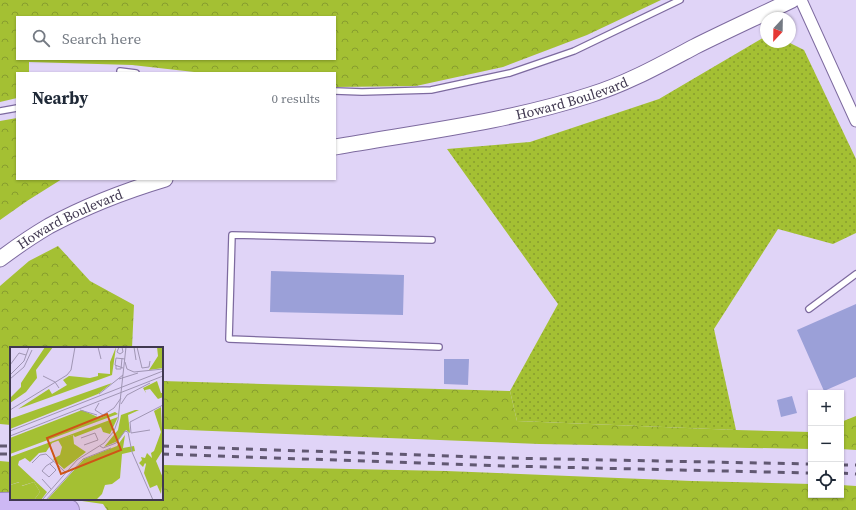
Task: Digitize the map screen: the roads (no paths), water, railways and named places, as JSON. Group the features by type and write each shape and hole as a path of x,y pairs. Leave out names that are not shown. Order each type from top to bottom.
{"highway":[{"path":"0,503 24,502 57,506 69,510"}],"main road":[{"name":"Howard Boulevard","path":"336,147 498,119 541,110 591,95 646,73 792,0"},
{"name":"Howard Boulevard","path":"0,259 42,230 70,215 130,190 162,180"}],"street":[{"path":"801,0 856,121"}],"lane":[{"path":"336,91 362,92 431,90 510,73 574,51 680,0"},
{"path":"120,71 128,72"},
{"path":"0,111 16,108"},
{"path":"432,240 232,235 229,339 439,347"},
{"path":"808,309 856,274"}],"railway":[{"path":"0,446 10,446"},
{"path":"163,446 506,458 808,464"},
{"path":"0,454 10,454"},
{"path":"163,454 506,466 808,473"},
{"path":"844,465 856,465"},
{"path":"844,473 856,474"}]}
